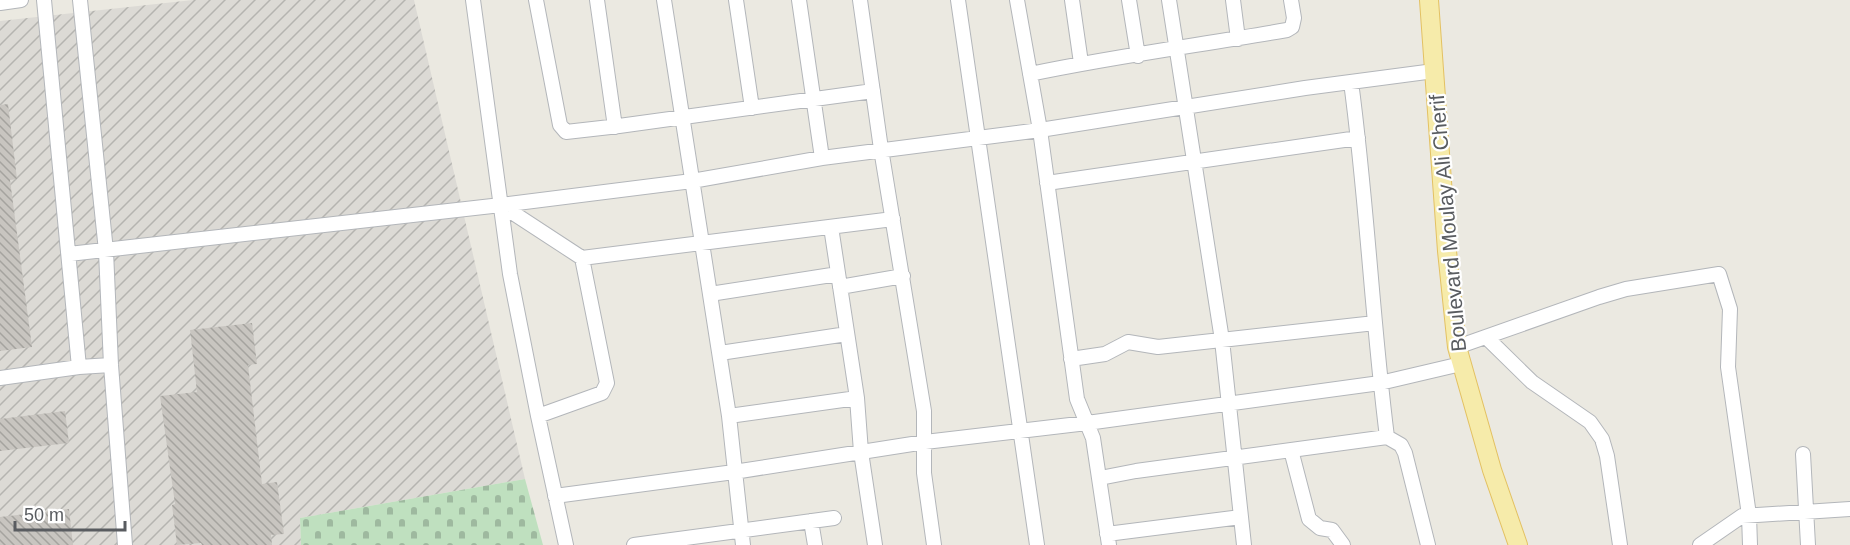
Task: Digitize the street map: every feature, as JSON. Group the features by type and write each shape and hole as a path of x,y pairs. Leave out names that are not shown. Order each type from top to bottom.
{"main road":[{"name":"Boulevard Moulay Ali Cherif","path":"1429,0 1447,251 1459,355 1492,470 1518,545"}],"street":[{"path":"0,3 21,0"},
{"path":"44,0 79,367"},
{"path":"80,0 106,251 111,365 124,545"},
{"path":"536,0 560,125 566,132 873,91"},
{"path":"597,0 615,127"},
{"path":"664,0 720,353 742,538"},
{"path":"736,0 752,108"},
{"path":"799,0 822,158"},
{"path":"860,0 881,149 924,411 924,473 934,545"},
{"path":"958,0 1037,545"},
{"path":"1017,0 1040,130 1077,399 1093,438 1108,540 1241,517"},
{"path":"1072,0 1082,63"},
{"path":"1129,0 1138,56"},
{"path":"1169,0 1222,340 1244,545"},
{"path":"1233,0 1238,39"},
{"path":"1030,74 1082,63 1176,50 1287,30 1292,27 1294,18 1291,0"},
{"path":"478,1 510,274 566,545"},
{"path":"69,254 501,205 692,180 881,149 1040,130 1434,71"},
{"path":"1351,82 1387,437"},
{"path":"1047,183 1358,138"},
{"path":"501,205 582,258 893,219"},
{"path":"831,226 857,398 861,452 875,545"},
{"path":"538,416 602,393 607,383 582,258"},
{"path":"555,496 734,472 925,442 1087,423 1380,383 1459,355 1486,338 1626,289 1719,274 1730,309 1728,367 1749,515 1750,545"},
{"path":"710,294 839,280 903,276"},
{"path":"1071,359 1105,354 1128,342 1158,347 1375,323"},
{"path":"720,353 848,334"},
{"path":"1486,338 1532,382 1590,422 1602,439 1607,456 1620,545"},
{"path":"0,378 111,365"},
{"path":"729,416 857,398"},
{"path":"1100,478 1387,437 1401,445 1405,453 1428,545"},
{"path":"1291,450 1309,519 1320,528 1332,530 1340,543"},
{"path":"1803,454 1808,545"},
{"path":"1700,545 1734,520 1749,515 1850,508"},
{"path":"634,545 742,538 834,518"},
{"path":"812,521 815,545"}],"shaded area":[{"path":"193,0 414,0 525,479 300,518 301,545 0,545 0,21"}],"green space":[{"path":"525,479 543,545 301,545 300,518"}],"building":[{"path":"8,104 17,179 10,180 32,347 0,351 0,105"},
{"path":"252,323 257,364 248,365 262,484 277,482 284,534 271,535 272,545 202,545 201,543 177,545 172,505 175,504 160,396 197,392 190,330"},
{"path":"65,411 69,443 0,451 0,419"},
{"path":"69,509 73,545 0,545 0,517"}]}
